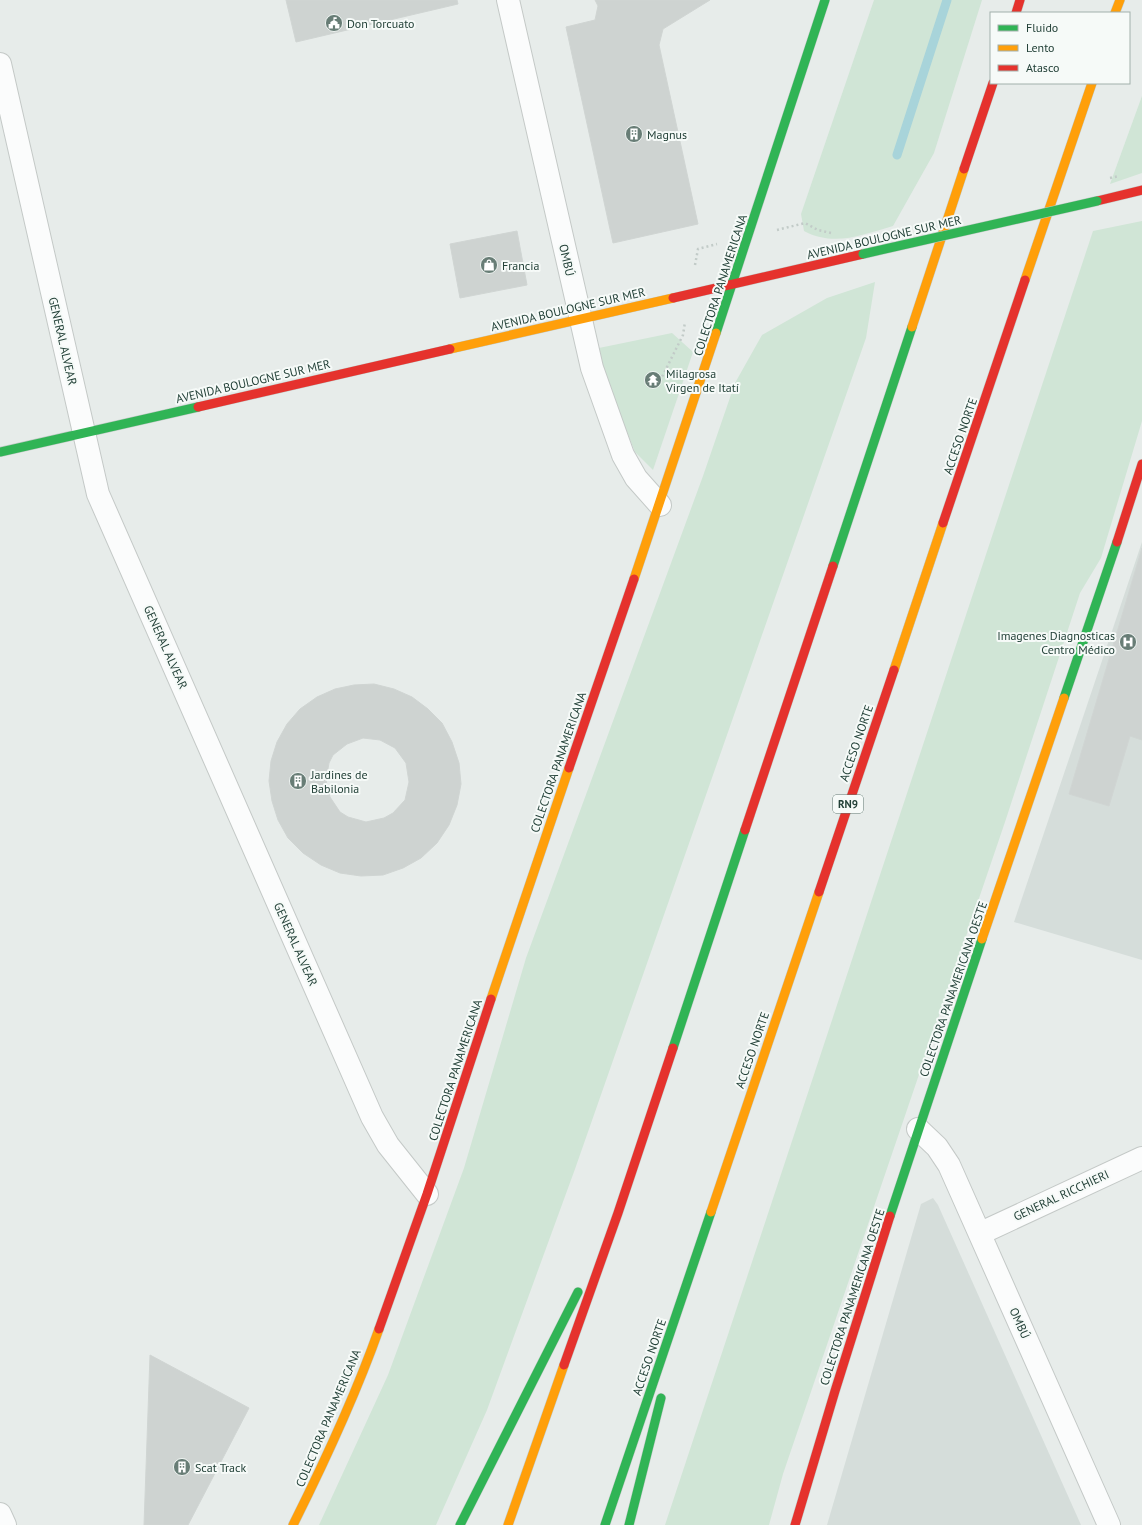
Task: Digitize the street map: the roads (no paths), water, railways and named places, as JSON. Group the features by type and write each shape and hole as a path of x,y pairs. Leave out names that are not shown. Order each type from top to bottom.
{"main road":[{"name":"COLECTORA PANAMERICANA","path":"293,1525 331,1449 363,1374 426,1194 535,865 660,505 825,0"},
{"path":"1016,12 1020,0"},
{"path":"1115,12 1120,0"},
{"path":"508,1525 618,1213 993,84"},
{"name":"ACCESO NORTE","path":"605,1525 1092,84"},
{"name":"AVENIDA BOULOGNE SUR MER","path":"0,452 1142,190"},
{"name":"COLECTORA PANAMERICANA OESTE","path":"795,1525 817,1448 918,1129 1142,464"},
{"path":"460,1525 618,1213"},
{"path":"672,1358 702,1236"},
{"path":"629,1525 664,1388"}],"street":[{"name":"OMBÚ","path":"508,0 592,368 623,455 636,478 660,505"},
{"name":"GENERAL ALVEAR","path":"0,64 98,494 372,1117 388,1146 426,1194"},
{"name":"OMBÚ","path":"918,1129 938,1147 949,1165 981,1233 1110,1525"},
{"name":"GENERAL RICCHIERI","path":"981,1233 1142,1158"},
{"path":"0,1514 5,1525"}],"waterway":[{"path":"897,155 947,0"}],"place":[{"name":"Don Torcuato","path":"334,23"},
{"name":"Magnus","path":"634,134"},
{"name":"Francia","path":"489,265"},
{"name":"Milagrosa Virgen de Itatí","path":"653,380"},
{"name":"Imagenes Diagnosticas Centro Médico","path":"1128,642"},
{"name":"Jardines de Babilonia","path":"298,781"},
{"name":"Scat Track","path":"182,1467"}]}
